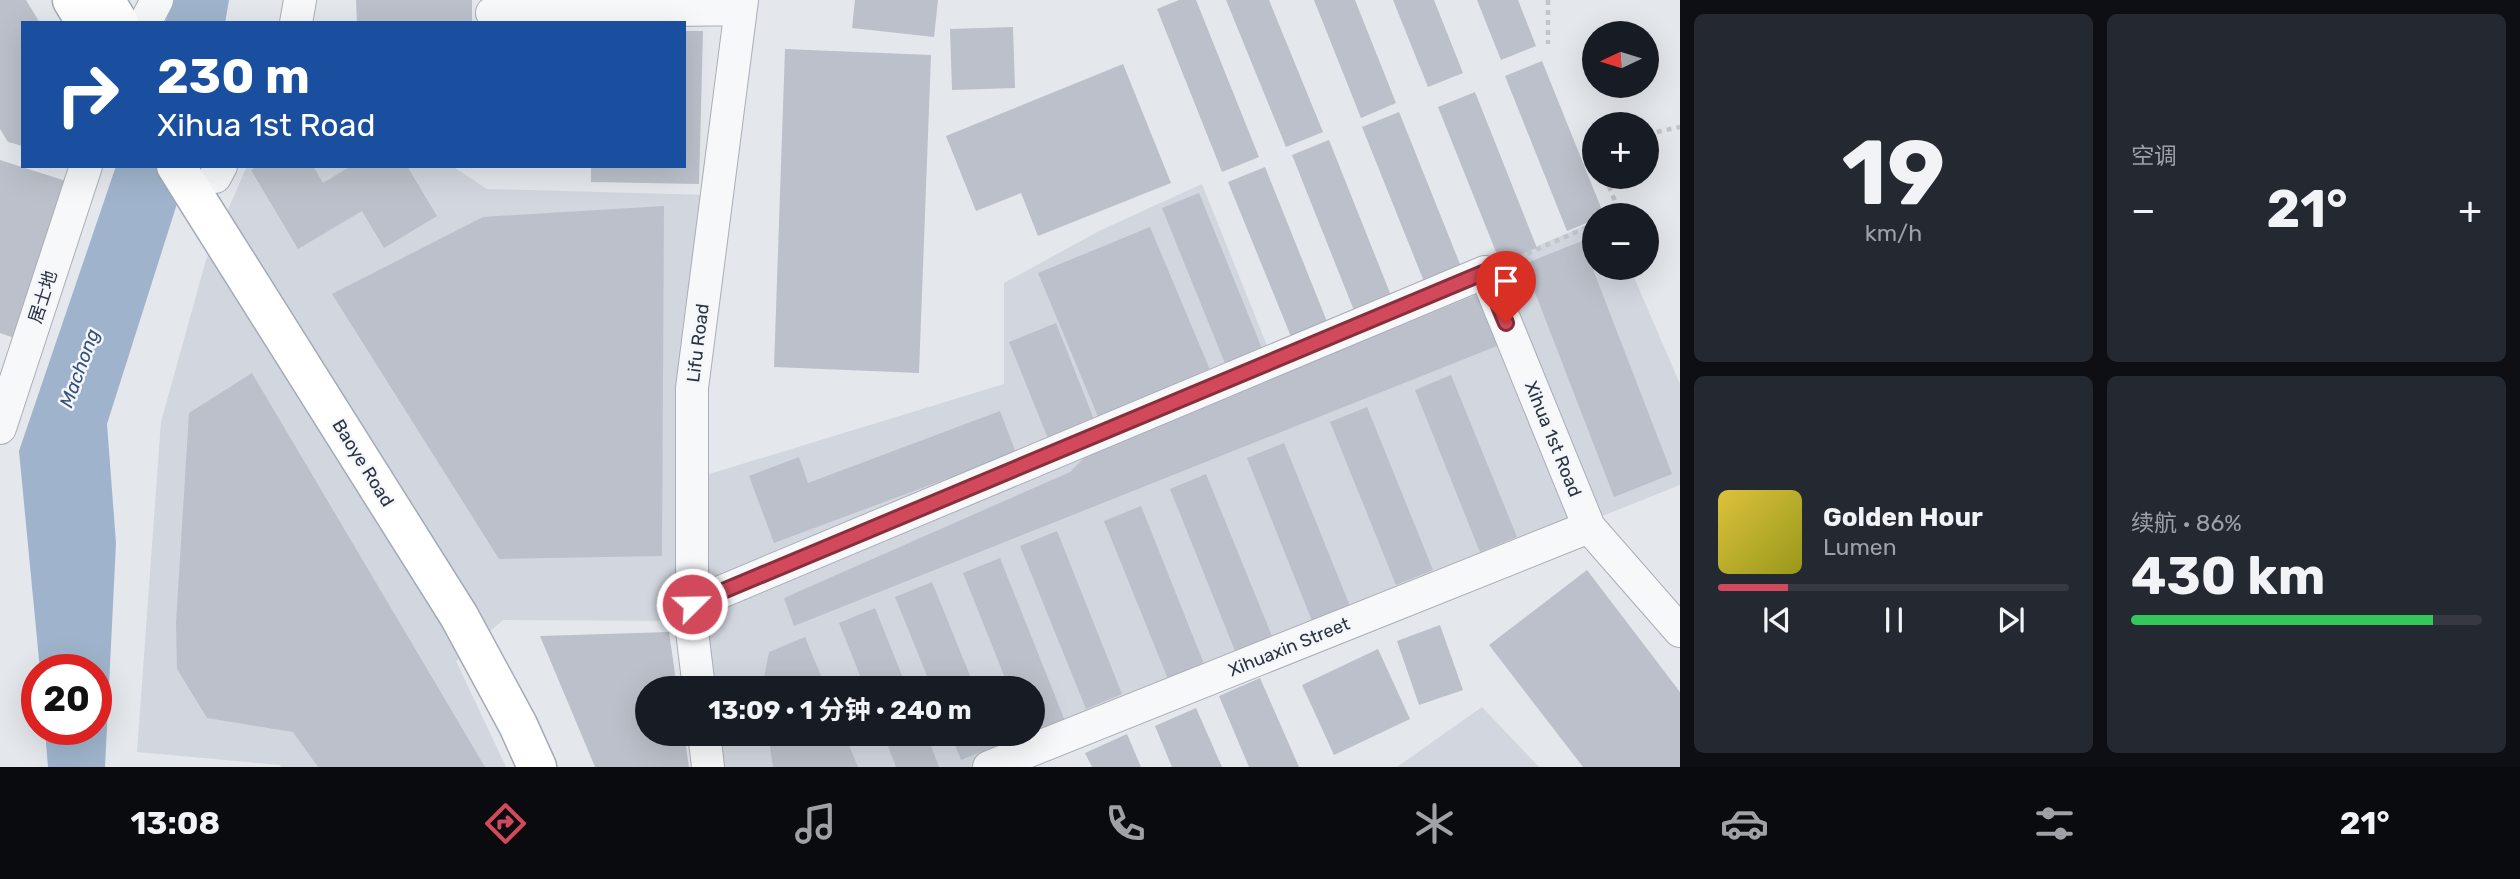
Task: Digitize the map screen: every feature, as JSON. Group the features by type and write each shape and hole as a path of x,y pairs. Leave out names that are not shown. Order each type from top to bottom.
{"main road":[{"path":"72,0 85,21"},
{"path":"104,0 118,21"},
{"name":"Baoye Road","path":"182,168 210,177 459,568 521,672 565,767"},
{"name":"Baoye Road","path":"210,177 506,700 537,767"}],"street":[{"path":"146,21 157,0"},
{"path":"296,21 300,0"},
{"path":"492,12 741,5"},
{"name":"Lifu Road","path":"698,676 692,631 692,388 741,5"},
{"name":"居士地","path":"0,428 85,168"},
{"path":"692,604 1485,272"},
{"name":"Xihua 1st Road","path":"1485,272 1589,527 1680,631"},
{"name":"Xihuaxin Street","path":"989,767 1589,527"},
{"path":"706,746 708,767"}],"path":[{"path":"1548,0 1548,44"},
{"path":"1659,131 1680,127"},
{"path":"1485,272 1582,229"}],"shaded area":[{"path":"246,168 455,168 487,189 709,195 680,621 503,620 456,661 506,767 281,767 137,752 161,422 206,260"},
{"path":"1202,184 1272,358 1582,227 1582,280 1635,280 1680,384 1680,485 1045,739 1045,676 709,676 703,628 706,475 1004,384 1004,283 1101,230"},
{"path":"1482,707 1539,767 1397,767"},
{"path":"717,746 1028,746 976,767 719,767"}],"water":[{"path":"173,0 229,0 225,21 166,21"},
{"name":"Machong","path":"115,168 188,168 107,424 116,543 111,654 38,654 19,451"},
{"path":"46,745 106,745 105,767 48,767"}],"building":[{"path":"0,0 26,0 39,21 21,21 21,145 8,142 0,129"},
{"path":"356,0 472,0 472,21 357,21"},
{"path":"855,0 938,0 934,37 852,28"},
{"path":"1179,0 1196,0 1259,157 1222,172 1157,9"},
{"path":"1226,0 1269,0 1323,132 1286,147"},
{"path":"1314,0 1355,0 1396,103 1361,118"},
{"path":"1393,0 1434,0 1463,73 1428,87"},
{"path":"1477,0 1518,0 1536,46 1501,60"},
{"path":"1013,27 1015,88 952,90 950,29"},
{"path":"686,31 703,31 699,184 591,182 591,168 686,168"},
{"path":"785,49 931,55 919,373 774,367"},
{"path":"1542,61 1582,160 1582,189 1594,189 1599,203 1582,203 1582,225 1567,231 1505,76"},
{"path":"1123,64 1171,183 1038,236 1021,193 976,211 946,136"},
{"path":"1475,92 1537,248 1500,262 1438,107"},
{"path":"1399,112 1464,274 1427,289 1362,127"},
{"path":"1329,140 1394,303 1357,318 1292,155"},
{"path":"0,160 66,181 17,339 0,333"},
{"path":"1265,167 1330,329 1294,344 1228,182"},
{"path":"314,168 323,183 348,168 408,168 437,216 384,248 362,211 298,249 251,170"},
{"path":"1199,193 1265,356 1228,371 1162,208"},
{"path":"664,206 662,556 499,559 332,294 483,217"},
{"path":"1150,227 1213,377 1101,424 1038,273"},
{"path":"1582,241 1582,280 1597,280 1672,474 1614,497 1524,264"},
{"path":"1483,292 1502,344 794,626 784,598 1070,472 1089,453"},
{"path":"1056,323 1095,422 1049,441 1009,342"},
{"path":"252,373 485,767 318,767 293,732 207,718 177,669 176,623 189,413"},
{"path":"1451,375 1517,537 1480,552 1415,390"},
{"path":"1367,407 1433,570 1396,585 1330,422"},
{"path":"1000,411 1016,453 774,543 749,476 799,457 808,483"},
{"path":"1284,443 1350,606 1312,621 1247,458"},
{"path":"1206,474 1272,636 1235,651 1170,489"},
{"path":"1141,506 1206,669 1170,684 1104,521"},
{"path":"1057,531 1122,694 1086,709 1020,546"},
{"path":"1000,558 1065,721 1045,729 1045,676 1004,676 963,573"},
{"path":"1587,570 1680,692 1680,767 1583,767 1489,645"},
{"path":"932,582 970,676 927,676 895,597"},
{"path":"875,608 902,676 860,676 839,623"},
{"path":"1440,625 1463,690 1419,705 1397,641"},
{"path":"669,632 675,676 635,676 635,746 686,746 689,767 595,767 540,636"},
{"path":"805,637 821,676 764,676 769,652"},
{"path":"1378,649 1410,719 1334,755 1302,685"},
{"path":"1260,678 1299,767 1249,767 1219,696"},
{"path":"1196,708 1222,767 1172,767 1155,726"},
{"path":"1127,734 1141,767 1092,767 1085,753"},
{"path":"770,746 849,746 858,767 773,767"},
{"path":"888,746 931,746 939,767 896,767"},
{"path":"955,746 996,746 961,760"}],"route":[{"path":"692,604 1485,272 1506,323"}]}
